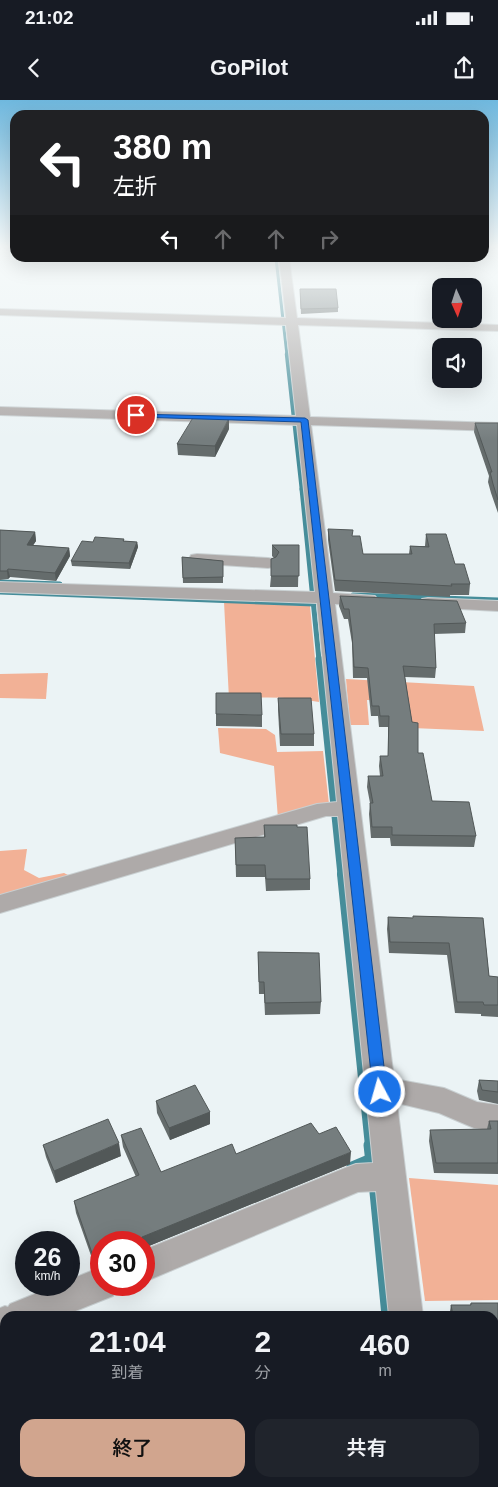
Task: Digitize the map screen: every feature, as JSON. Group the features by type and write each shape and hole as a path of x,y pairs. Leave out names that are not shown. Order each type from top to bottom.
{"street":[{"path":"0,312 498,328"},
{"path":"286,312 340,809 389,1092 377,1177 405,1311"},
{"path":"0,411 498,427"},
{"path":"197,559 268,564"},
{"path":"235,592 237,562"},
{"path":"0,587 235,592 383,601"},
{"path":"412,602 498,606"},
{"path":"0,904 340,809"},
{"path":"389,1092 444,1101 474,1115 498,1118"},
{"path":"155,1261 356,1178 377,1177"},
{"path":"34,1311 90,1288"}],"shaded area":[{"path":"224,602 310,606 319,702 274,698 229,699"},
{"path":"48,673 46,699 0,698 0,674"},
{"path":"346,679 474,686 484,731 412,728 409,702 367,700 369,725 350,725"},
{"path":"218,728 266,729 275,735 277,752 323,751 329,804 278,819 274,766 220,753"},
{"path":"27,849 24,870 39,878 64,873 70,876 0,896 0,851"},
{"path":"409,1178 498,1185 498,1300 425,1301"}],"building":[{"path":"194,416 229,418 215,446 177,444"},
{"path":"475,423 498,423 498,500 490,472 492,472"},
{"path":"328,529 353,530 352,536 360,536 363,554 412,554 410,546 429,547 426,534 446,534 455,564 464,564 470,584 451,584 452,586 335,580"},
{"path":"0,530 35,532 27,545 69,548 55,573 8,569 7,571 0,571"},
{"path":"95,537 137,542 129,563 71,561 82,541 93,542"},
{"path":"272,545 299,545 299,576 271,576 271,559 276,557 279,552"},
{"path":"182,557 223,561 223,577 183,578"},
{"path":"340,596 457,601 466,623 434,624 436,668 403,666 412,722 418,723 418,753 423,753 432,801 469,802 476,836 392,835 392,827 372,827 370,803 373,803 368,776 383,776 380,756 388,756 389,716 380,716 379,706 372,706 368,668 354,667 349,609 344,609"},
{"path":"216,693 261,693 262,715 216,714"},
{"path":"278,698 311,698 314,734 281,734"},
{"path":"264,825 297,825 297,827 307,827 310,879 266,879 265,865 236,865 235,838 265,837"},
{"path":"413,916 483,918 489,976 498,977 498,1005 484,1005 483,1002 457,1002 449,943 390,942 388,917 413,918"},
{"path":"258,952 319,953 321,1002 265,1003 264,982 259,982"},
{"path":"479,1080 498,1081 498,1092 482,1090"},
{"path":"195,1085 210,1112 169,1128 156,1101"},
{"path":"108,1119 119,1143 54,1171 43,1145"},
{"path":"489,1121 498,1121 498,1163 436,1163 430,1130 491,1129"},
{"path":"311,1123 319,1134 336,1127 351,1152 155,1232 90,1231 90,1247 74,1201 139,1175 121,1135 141,1128 161,1172 232,1144 236,1154"},
{"path":"471,1303 498,1303 498,1311 452,1311 451,1305 471,1305"}],"waterway":[{"path":"282,312 287,355"},
{"path":"287,354 302,490"},
{"path":"302,489 313,604"},
{"path":"0,582 60,584"},
{"path":"0,592 313,604"},
{"path":"353,595 498,600"},
{"path":"313,604 319,660"},
{"path":"319,659 341,875"},
{"path":"341,874 369,1146"},
{"path":"369,1145 371,1159"},
{"path":"352,1167 371,1159"},
{"path":"371,1159 372,1172"},
{"path":"374,1182 387,1311"}],"route":[{"path":"136,415 305,420 380,1092"}]}
